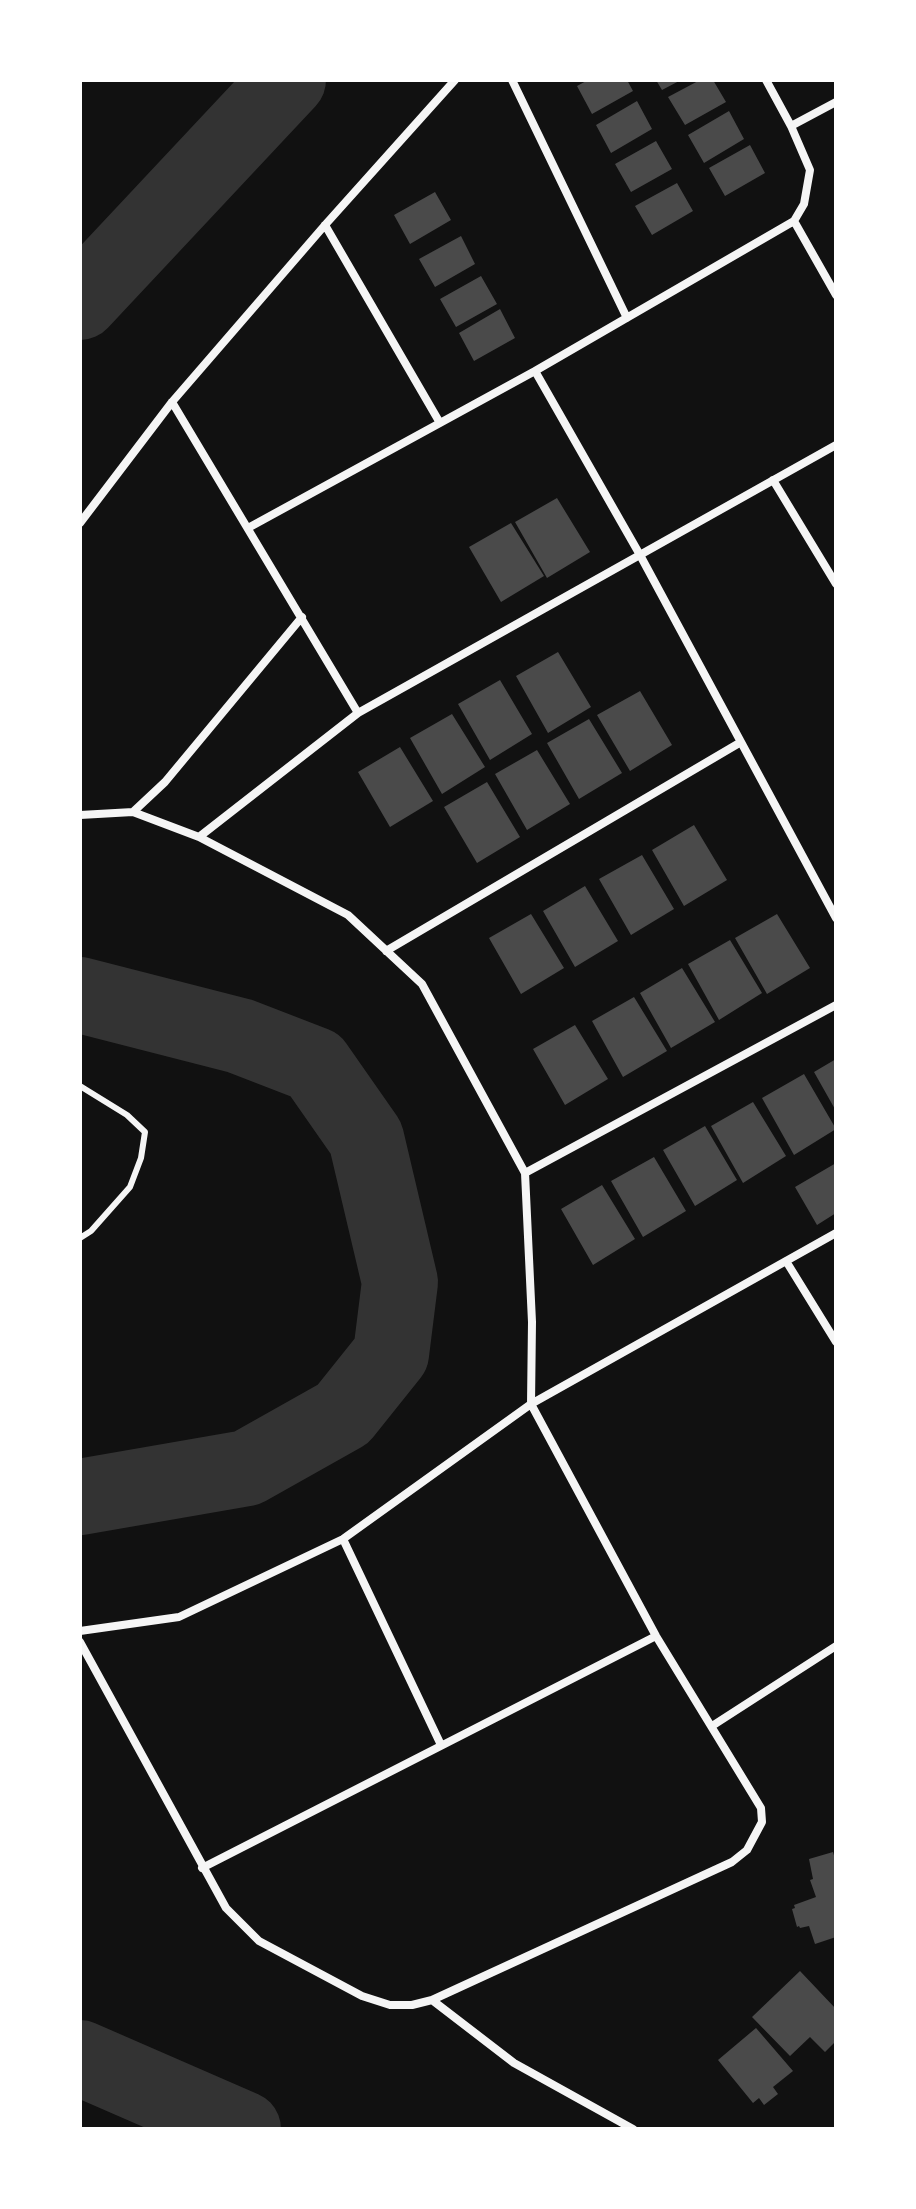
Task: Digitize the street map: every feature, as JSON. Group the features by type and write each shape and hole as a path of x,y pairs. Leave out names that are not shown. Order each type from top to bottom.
{"street":[{"path":"80,523 172,402 455,80"},
{"path":"512,80 627,318"},
{"path":"248,528 535,371 794,221 804,204 810,170 766,80"},
{"path":"791,126 836,102"},
{"path":"794,221 836,295"},
{"path":"325,225 440,423"},
{"path":"535,371 640,555 836,918"},
{"path":"172,402 358,713"},
{"path":"199,837 358,713 836,445"},
{"path":"773,480 836,584"},
{"path":"133,812 165,782 302,617"},
{"path":"386,951 741,742"},
{"path":"80,815 133,812 199,837 348,915 422,984 525,1173 532,1322 531,1404 656,1636 761,1808 762,1822 747,1850 732,1862 432,2000 412,2005 390,2005 362,1996 259,1941 226,1908 80,1642"},
{"path":"525,1173 836,1005"},
{"path":"80,1631 179,1617 343,1539 531,1404 836,1233"},
{"path":"786,1261 836,1342"},
{"path":"343,1539 441,1745"},
{"path":"202,1868 656,1636"},
{"path":"712,1726 836,1646"},
{"path":"432,2000 514,2063 633,2129"}],"lane":[{"path":"80,1086 127,1115 145,1132 141,1158 130,1187 91,1231 80,1238"}],"building":[{"path":"588,80 627,80 633,91 592,114 577,86"},
{"path":"656,80 681,80 662,90"},
{"path":"700,80 713,80 726,102 685,125 668,97"},
{"path":"637,101 652,129 611,153 596,125"},
{"path":"729,111 744,139 704,163 688,135"},
{"path":"656,141 672,169 631,192 615,164"},
{"path":"750,145 765,173 725,196 709,168"},
{"path":"677,183 693,211 652,235 635,206"},
{"path":"435,192 451,220 410,244 394,215"},
{"path":"461,236 475,264 435,287 419,259"},
{"path":"481,276 497,304 456,327 440,299"},
{"path":"500,309 515,338 474,361 459,333"},
{"path":"557,498 590,552 547,578 515,522"},
{"path":"511,523 544,576 501,602 469,547"},
{"path":"558,652 591,707 548,733 516,676"},
{"path":"500,680 532,734 490,760 458,704"},
{"path":"640,691 672,745 630,771 597,715"},
{"path":"452,714 485,767 442,794 410,738"},
{"path":"589,719 622,773 579,799 547,743"},
{"path":"400,747 433,801 390,827 358,772"},
{"path":"537,750 570,804 527,830 495,774"},
{"path":"487,782 520,837 477,863 444,807"},
{"path":"694,825 727,880 684,906 652,850"},
{"path":"642,855 674,909 631,935 599,879"},
{"path":"585,886 618,941 575,967 543,911"},
{"path":"531,914 564,968 521,994 489,938"},
{"path":"777,914 810,968 767,994 735,938"},
{"path":"730,940 762,993 719,1020 688,964"},
{"path":"682,968 715,1022 671,1048 640,993"},
{"path":"634,997 667,1051 623,1077 592,1021"},
{"path":"575,1025 608,1079 565,1105 533,1049"},
{"path":"836,1059 836,1111 814,1072"},
{"path":"804,1074 836,1129 794,1155 762,1098"},
{"path":"753,1102 786,1156 743,1183 711,1126"},
{"path":"705,1126 737,1180 695,1206 663,1150"},
{"path":"654,1157 686,1211 643,1237 611,1181"},
{"path":"836,1163 836,1213 817,1225 795,1187"},
{"path":"602,1185 635,1239 593,1265 561,1209"},
{"path":"833,1852 836,1862 836,1937 815,1944 809,1926 797,1927 792,1909 794,1905 816,1897 810,1880 813,1879 809,1859"},
{"path":"800,1971 836,2009 836,2041 825,2052 810,2037 790,2056 752,2017"},
{"path":"756,2028 793,2071 773,2087 778,2094 764,2105 759,2098 753,2103 718,2060"}],"waterway":[{"path":"80,302 288,80"},
{"path":"80,995 240,1036 315,1065 366,1138 400,1282 391,1354 343,1414 247,1468 80,1497"},
{"path":"80,2058 243,2129"}]}
